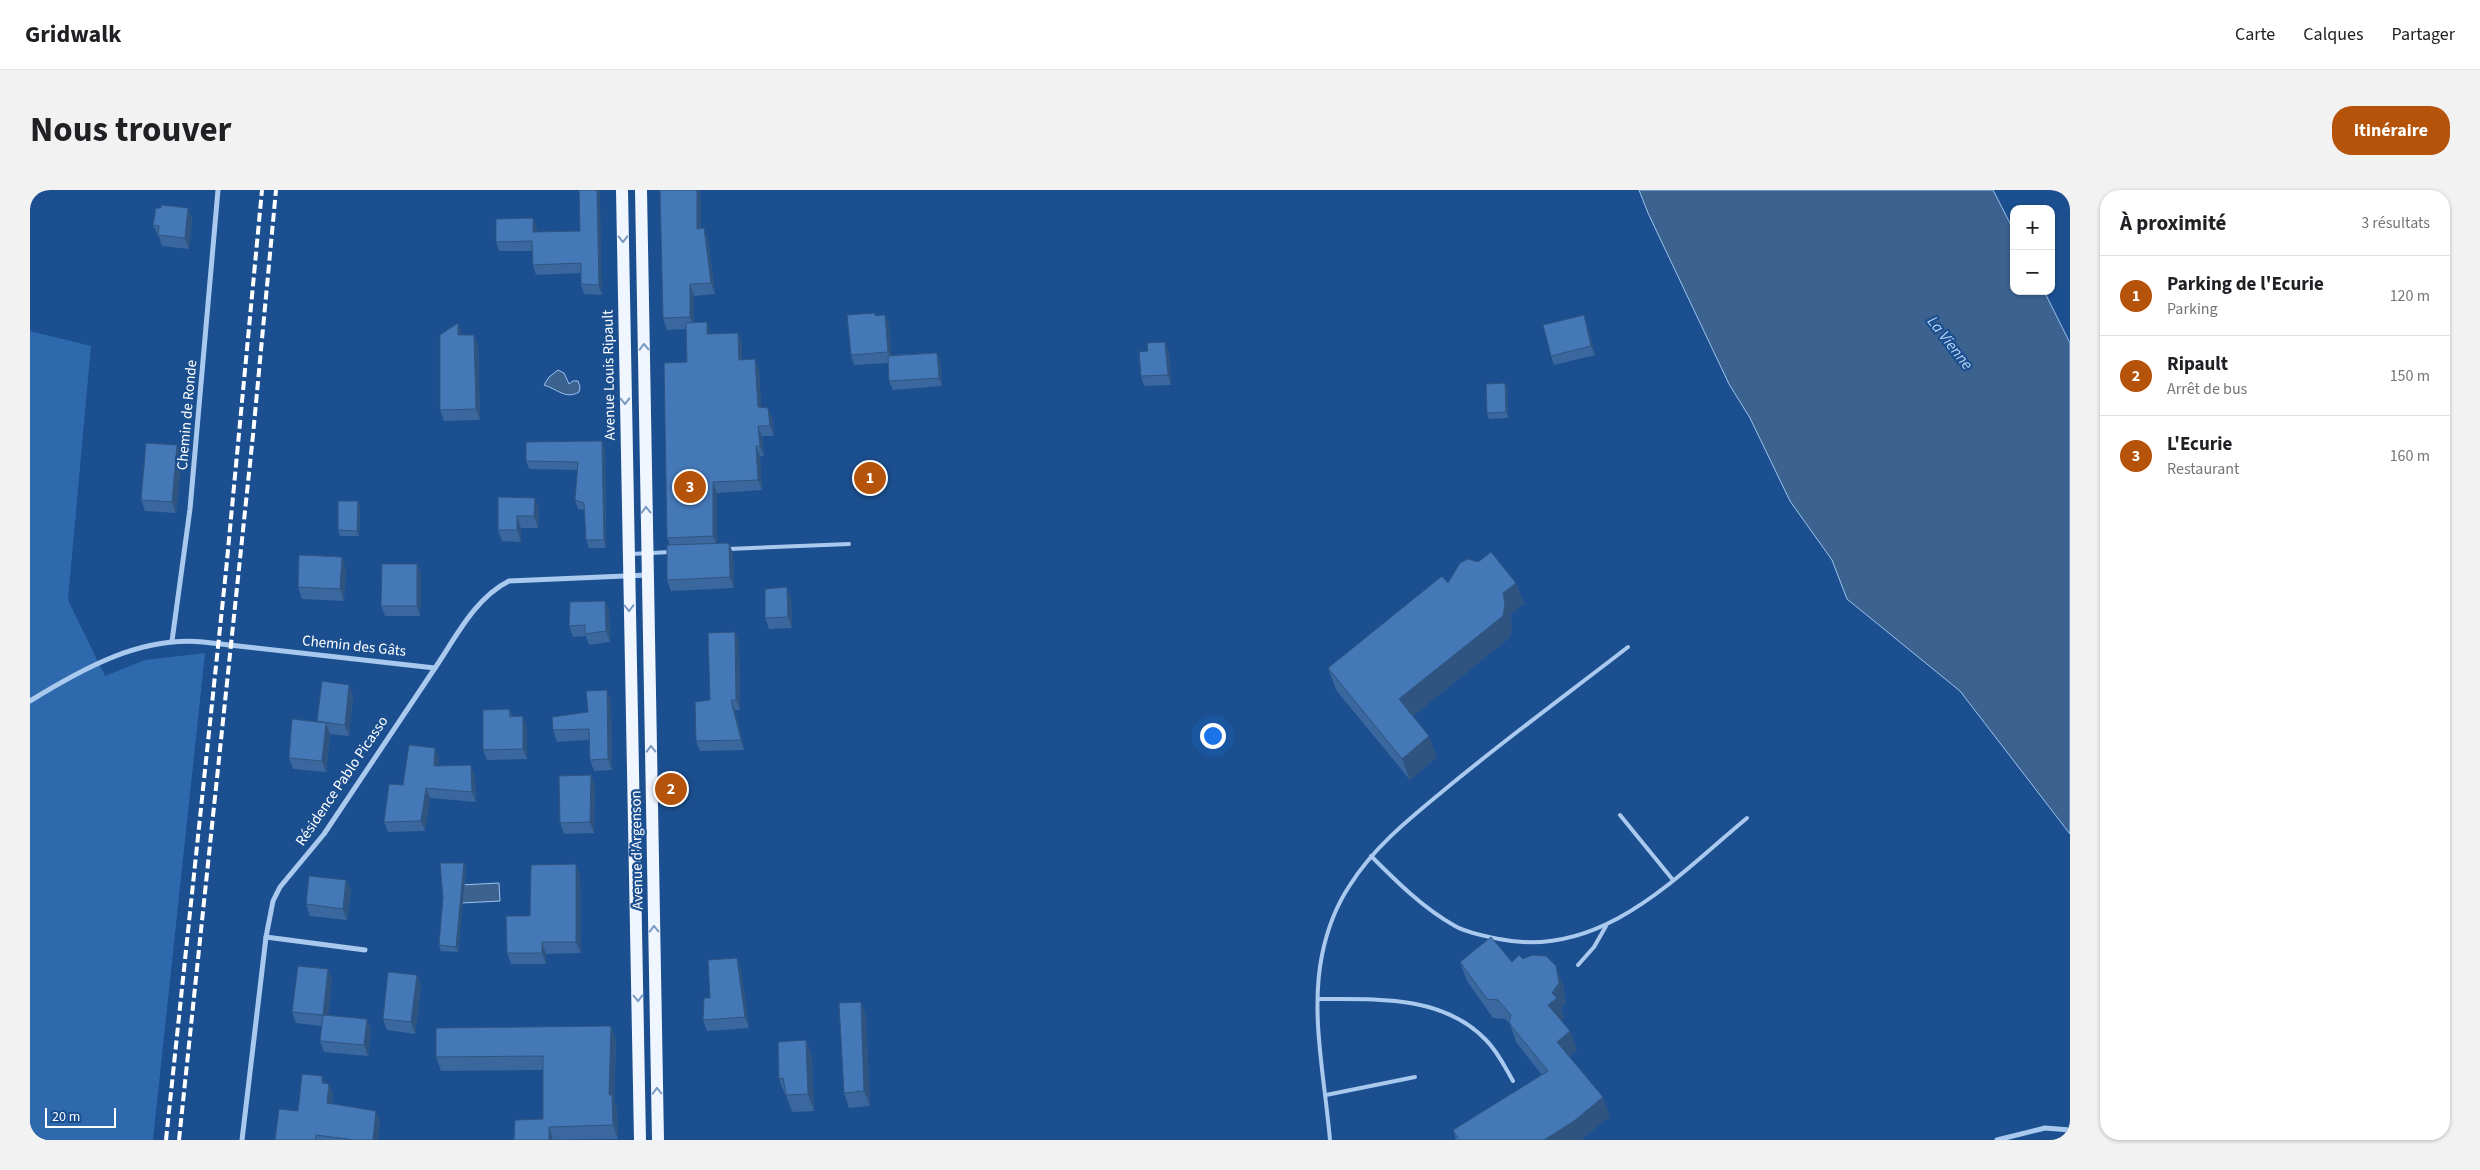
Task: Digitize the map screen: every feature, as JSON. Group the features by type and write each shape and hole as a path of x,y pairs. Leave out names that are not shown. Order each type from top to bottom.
{"main road":[{"name":"Avenue Louis Ripault","path":"622,190 628,556"},
{"path":"641,190 648,556"},
{"name":"Avenue d'Argenson","path":"628,556 640,1140"},
{"name":"Avenue d'Argenson","path":"648,556 658,1140"}],"street":[{"name":"Chemin de Ronde","path":"172,641 190,509 218,190"},
{"path":"435,668 484,598 496,588 509,581 648,575"},
{"name":"Chemin des Gâts","path":"30,701 97,665 132,650 172,641 203,642 435,668"},
{"name":"Résidence Pablo Picasso","path":"242,1140 266,937 273,900 280,887 324,834 435,668"},
{"path":"266,937 365,950"},
{"path":"1997,1140 2045,1128 2070,1130"}],"lane":[{"path":"724,550 849,544"},
{"path":"628,556 648,556 676,552"},
{"path":"1330,1140 1319,1000 1322,956 1330,926 1350,884 1371,856 1410,818 1476,763 1628,647"},
{"path":"1620,815 1672,880"},
{"path":"1371,856 1406,890 1437,915 1457,927 1481,935 1526,942 1549,941 1570,938 1606,926 1648,900 1747,818"},
{"path":"1578,965 1606,926"},
{"path":"1319,1000 1376,999 1409,1003 1443,1012 1474,1028 1499,1056 1513,1082"},
{"path":"1326,1095 1414,1077"}],"shaded area":[{"path":"30,331 91,346 68,600 105,676 145,660 205,653 153,1140 30,1140"}],"water":[{"name":"La Vienne","path":"1639,190 1993,190 2010,223 2010,295 2046,295 2070,343 2070,834 1960,691 1847,599 1832,560 1790,501 1750,418 1729,384 1648,213"},
{"path":"558,370 564,373 569,384 573,381 578,381 579,392 570,395 544,385 549,377"},
{"path":"499,883 500,901 461,903 460,885"}],"building":[{"path":"579,190 597,190 599,285 581,284 581,263 533,265 532,241 496,242 496,219 533,218 533,232 580,231"},
{"path":"660,190 697,190 697,229 704,228 711,283 690,284 690,317 663,318"},
{"path":"161,205 188,208 185,238 158,235 159,226 153,225 156,208 161,208"},
{"path":"875,313 875,316 885,315 888,352 851,355 847,315"},
{"path":"1584,315 1591,346 1551,356 1543,325"},
{"path":"707,322 707,334 738,333 739,360 755,359 758,407 768,408 770,426 758,426 760,446 756,446 758,480 713,482 713,536 667,538 664,363 687,362 686,323"},
{"path":"458,323 458,335 474,335 476,409 440,410 440,335"},
{"path":"1165,342 1168,375 1141,376 1139,352 1148,351 1147,343"},
{"path":"937,353 939,378 889,381 888,356"},
{"path":"1505,383 1506,412 1487,413 1486,384"},
{"path":"602,441 604,540 586,540 584,503 575,500 578,462 526,461 526,442"},
{"path":"146,443 177,445 172,502 141,500"},
{"path":"498,497 535,498 534,516 517,516 517,530 498,530"},
{"path":"338,501 358,501 357,531 338,530"},
{"path":"729,543 730,577 667,580 667,545"},
{"path":"1491,552 1516,583 1503,593 1505,604 1503,616 1399,699 1429,736 1402,759 1328,668 1442,576 1448,583 1460,563 1468,559 1478,562"},
{"path":"299,555 342,557 340,589 298,587"},
{"path":"382,564 417,564 417,606 381,606"},
{"path":"787,587 788,617 765,618 765,589"},
{"path":"605,601 606,631 585,634 585,625 569,626 570,602"},
{"path":"735,632 736,700 731,700 741,740 696,741 695,702 710,700 708,633"},
{"path":"322,681 349,685 345,725 317,721"},
{"path":"607,690 608,759 590,760 589,729 553,730 552,717 588,712 586,691"},
{"path":"509,709 510,717 523,716 523,749 483,750 483,710"},
{"path":"292,719 326,723 322,761 289,758"},
{"path":"409,745 435,748 434,766 471,765 472,792 426,788 421,821 384,822 389,784 403,785"},
{"path":"591,775 590,822 560,823 559,776"},
{"path":"440,863 464,863 456,947 439,945 443,898"},
{"path":"576,864 576,942 542,942 542,953 507,953 506,916 530,916 531,865"},
{"path":"309,876 346,880 343,909 306,904"},
{"path":"1491,937 1512,962 1519,955 1523,959 1532,955 1546,956 1556,966 1559,983 1552,993 1557,998 1548,1005 1570,1031 1557,1042 1603,1097 1574,1121 1544,1140 1459,1140 1453,1130 1548,1071 1509,1023 1511,1015 1498,1000 1487,999 1460,962"},
{"path":"737,958 745,1017 703,1020 704,998 710,998 708,960"},
{"path":"298,966 328,969 323,1015 292,1012"},
{"path":"388,972 417,975 411,1022 383,1019"},
{"path":"861,1002 864,1091 844,1093 839,1003"},
{"path":"323,1015 367,1019 364,1045 320,1041"},
{"path":"611,1026 609,1095 612,1095 613,1125 549,1127 549,1140 514,1140 515,1120 543,1119 543,1056 436,1057 436,1028"},
{"path":"806,1040 808,1094 786,1095 783,1078 779,1079 778,1042"},
{"path":"302,1074 322,1076 322,1083 329,1084 327,1103 376,1111 373,1140 355,1140 316,1135 316,1140 275,1140 279,1109 298,1111"}],"railway":[{"path":"166,1140 226,571 262,190"},
{"path":"179,1140 253,435 276,190"}],"place":[{"name":"Parking de l'Ecurie","path":"870,478"},
{"name":"L'Ecurie","path":"690,487"},
{"name":"Ripault","path":"671,789"}]}
